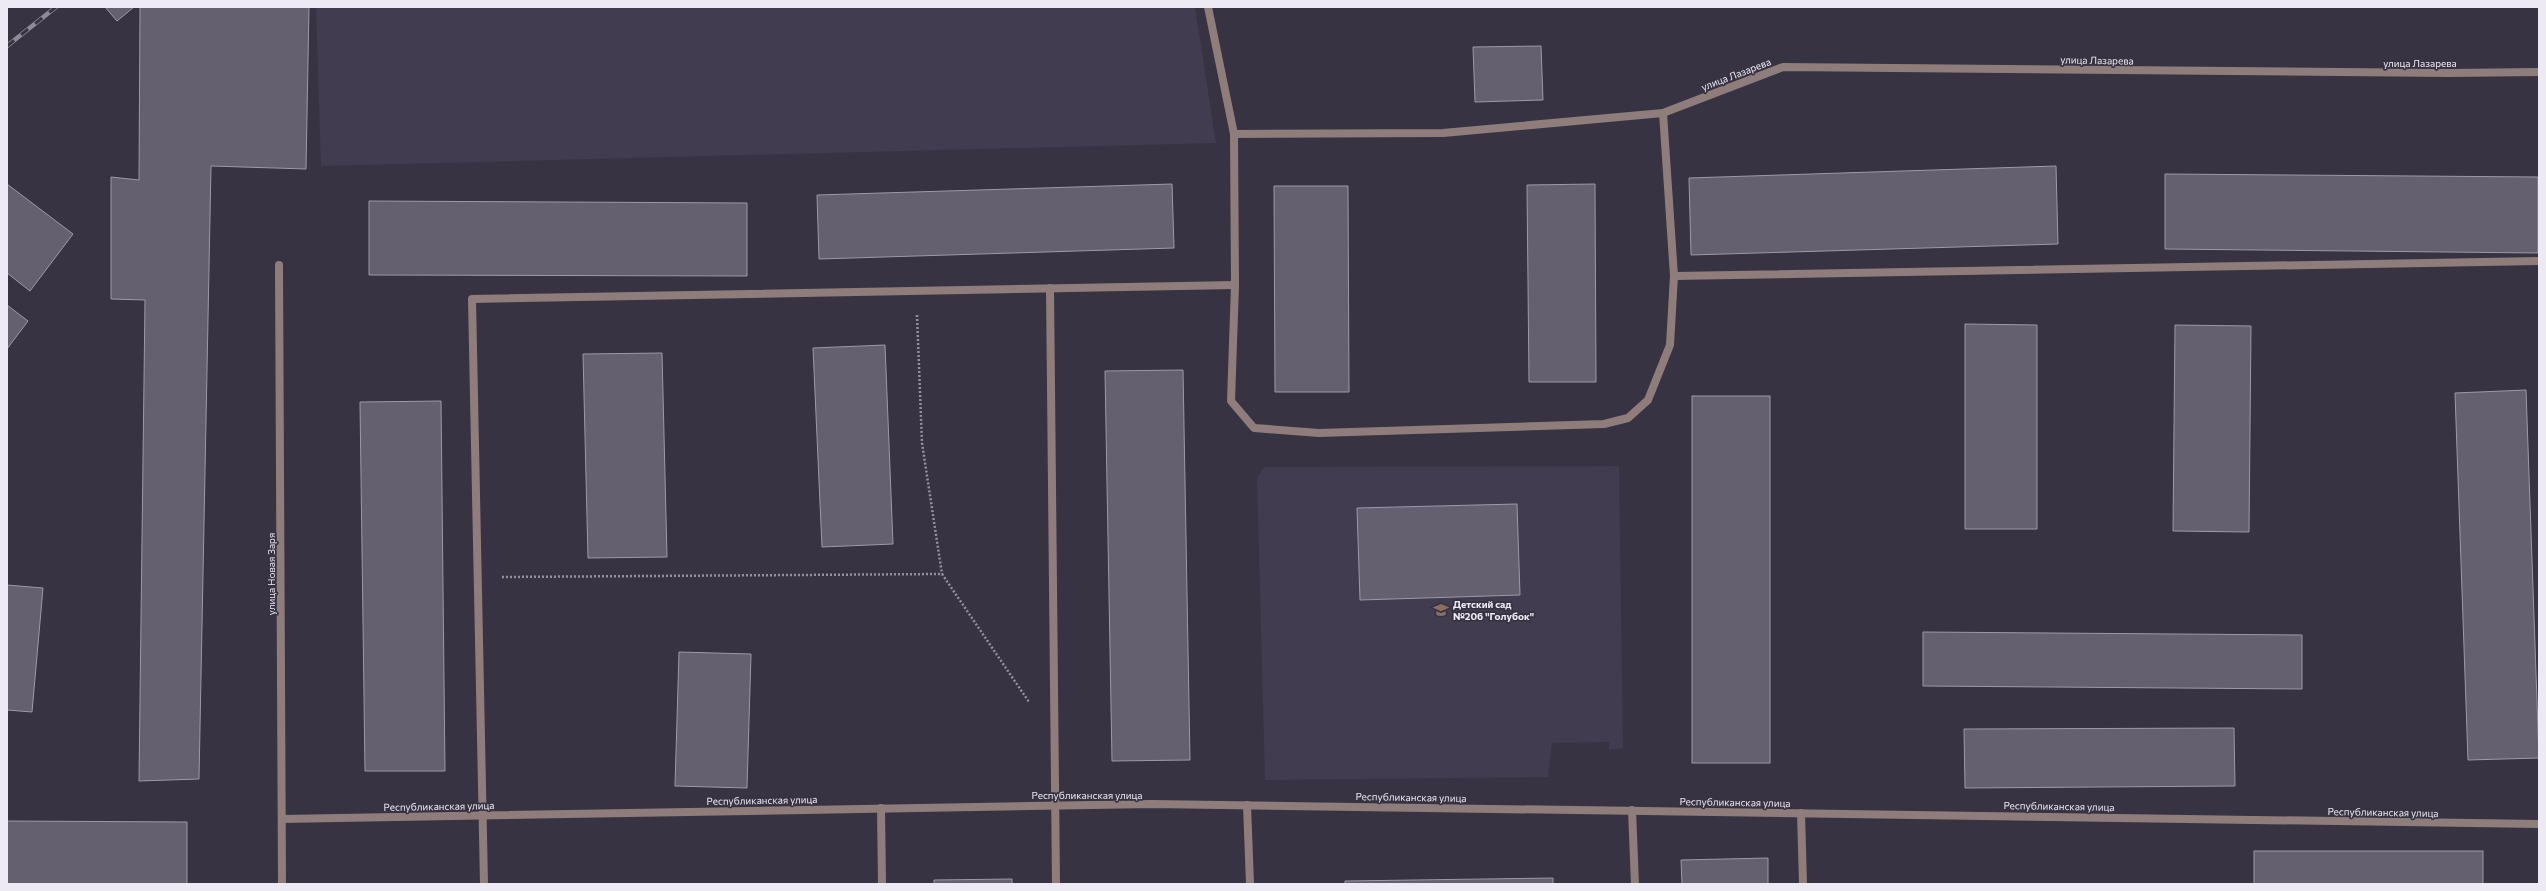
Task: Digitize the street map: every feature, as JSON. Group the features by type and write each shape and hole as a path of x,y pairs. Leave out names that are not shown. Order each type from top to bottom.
{"street":[{"path":"1208,7 1234,134 1235,285 1231,401 1254,428 1319,433 1604,424 1628,418 1648,400 1670,345 1674,276 1663,113"},
{"name":"улица Лазарева","path":"1234,134 1443,133 1663,113 1783,67 2441,73 2539,72"},
{"path":"1674,276 2539,261"},
{"name":"улица Новая Заря","path":"279,265 282,884"},
{"path":"484,884 472,299 1235,285"},
{"path":"1050,288 1056,884"},
{"name":"Республиканская улица","path":"282,819 1055,805 1247,805 2539,824"},
{"path":"1247,805 1250,884"},
{"path":"880,808 882,884"},
{"path":"1632,810 1635,884"},
{"path":"1801,813 1803,884"}],"path":[{"path":"916,291 922,443 942,574 1032,706"},
{"path":"478,577 942,574"}],"shaded area":[{"path":"316,7 1195,7 1216,143 321,166"},
{"name":"Детский сад №206 \"Голубок\"","path":"1619,466 1623,748 1609,750 1609,742 1552,743 1548,777 1265,780 1257,477 1264,467"}],"building":[{"path":"105,7 134,7 117,21"},
{"path":"140,7 309,7 306,169 211,166 199,779 139,781 145,300 111,299 111,177 139,180"},
{"path":"1541,46 1543,100 1475,102 1473,47"},
{"path":"2056,166 2058,244 1691,255 1689,178"},
{"path":"2165,174 2538,177 2538,253 2165,249"},
{"path":"7,184 73,234 30,291 7,273"},
{"path":"1172,184 1174,248 819,259 817,195"},
{"path":"1595,184 1596,382 1529,382 1527,185"},
{"path":"1274,186 1348,186 1349,392 1275,392"},
{"path":"369,201 747,203 747,276 369,275"},
{"path":"7,305 28,321 7,349"},
{"path":"1965,324 2037,325 2037,529 1965,529"},
{"path":"2175,325 2251,326 2249,532 2173,531"},
{"path":"885,345 893,544 822,547 813,348"},
{"path":"662,353 667,557 588,558 583,354"},
{"path":"1183,370 1190,760 1112,761 1105,371"},
{"path":"2526,390 2539,758 2468,760 2455,393"},
{"path":"1692,396 1770,396 1770,763 1692,763"},
{"path":"441,401 445,771 365,771 360,402"},
{"path":"1517,504 1520,595 1360,600 1357,508"},
{"path":"7,585 43,588 32,712 7,710"},
{"path":"1923,632 2302,635 2302,689 1923,686"},
{"path":"679,652 751,654 747,788 675,786"},
{"path":"2234,728 2235,786 1965,788 1964,729"},
{"path":"7,821 187,822 187,884 7,884"},
{"path":"2254,851 2483,851 2483,884 2254,884"},
{"path":"1768,858 1768,884 1682,884 1681,860"},
{"path":"1553,878 1553,884 1345,884 1345,881"},
{"path":"1012,879 1012,884 934,884 934,880"}],"railway":[{"path":"7,46 56,7"}],"place":[{"name":"Детский сад №206 \"Голубок\"","path":"1441,610"}]}
